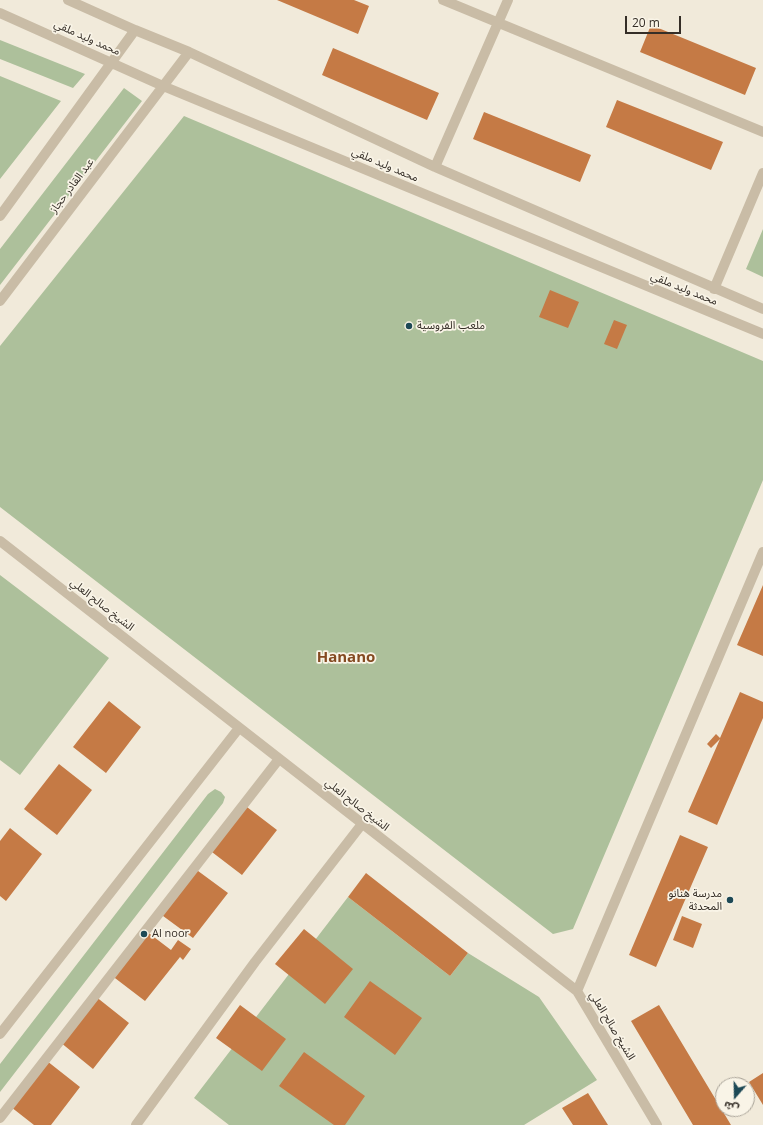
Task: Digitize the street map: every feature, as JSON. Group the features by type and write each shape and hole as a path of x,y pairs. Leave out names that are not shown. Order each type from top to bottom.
{"street":[{"name":"محمد وليد ملقي","path":"68,0 189,52 435,168 763,309"},
{"path":"443,0 763,132"},
{"path":"435,168 508,0"},
{"name":"محمد وليد ملقي","path":"0,13 163,86 763,334"},
{"path":"0,216 136,30"},
{"name":"عبد القادر حجاز","path":"0,301 189,52"},
{"path":"714,289 763,173"},
{"name":"الشيخ صالح العلي","path":"0,541 577,991 657,1125"},
{"path":"577,991 763,552"},
{"path":"0,1034 239,728"},
{"path":"0,1118 279,759"},
{"path":"136,1125 255,962 362,824"}],"green space":[{"path":"0,40 85,74 73,88 0,59"},
{"path":"0,76 61,101 0,179"},
{"path":"124,88 142,101 0,285 0,249"},
{"path":"184,116 763,361 763,480 573,929 553,934 0,507 0,346"},
{"path":"763,229 763,277 746,269"},
{"path":"0,575 109,658 20,775 0,760"},
{"path":"215,789 221,792 225,797 223,803 0,1092 0,1064 208,794"},
{"path":"348,897 450,976 468,953 539,997 597,1080 524,1125 229,1125 194,1098"}],"building":[{"path":"277,0 354,0 369,6 358,34"},
{"path":"651,25 756,68 745,95 640,52"},
{"path":"333,48 439,93 427,120 322,75"},
{"path":"617,100 723,142 711,170 606,127"},
{"path":"484,112 591,155 580,182 473,139"},
{"path":"550,290 579,302 568,328 539,317"},
{"path":"614,320 627,325 617,349 604,344"},
{"path":"763,585 763,656 737,645"},
{"path":"740,692 763,702 763,718 717,825 688,812 720,739 711,748 707,744 716,734 720,738"},
{"path":"109,701 141,727 106,773 73,747"},
{"path":"59,764 92,790 57,835 24,809"},
{"path":"243,804 277,830 242,875 208,849"},
{"path":"10,828 42,854 6,901 0,896 0,841"},
{"path":"680,835 708,847 656,967 629,955"},
{"path":"194,868 228,893 193,938 159,913"},
{"path":"366,873 468,953 450,976 348,897"},
{"path":"682,916 702,924 693,948 673,940"},
{"path":"304,929 353,969 325,1004 275,964"},
{"path":"146,931 171,950 178,940 191,949 183,960 180,957 145,1001 111,975"},
{"path":"370,981 422,1018 395,1055 344,1017"},
{"path":"95,996 129,1023 93,1069 60,1042"},
{"path":"240,1005 286,1039 262,1071 216,1038"},
{"path":"659,1005 715,1098 715,1117 726,1117 731,1125 693,1125 631,1021"},
{"path":"304,1052 365,1096 345,1125 334,1125 279,1086"},
{"path":"47,1061 80,1087 51,1125 34,1125 11,1107"},
{"path":"763,1073 763,1105 755,1092 755,1078"},
{"path":"588,1093 608,1125 573,1125 562,1108"}],"place":[{"name":"ملعب الفروسية","path":"409,326"},
{"name":"مدرسة هنانو المحدثة","path":"730,900"},
{"name":"Al noor","path":"144,934"}],"district":[{"name":"Hanano","path":"346,658"}]}
